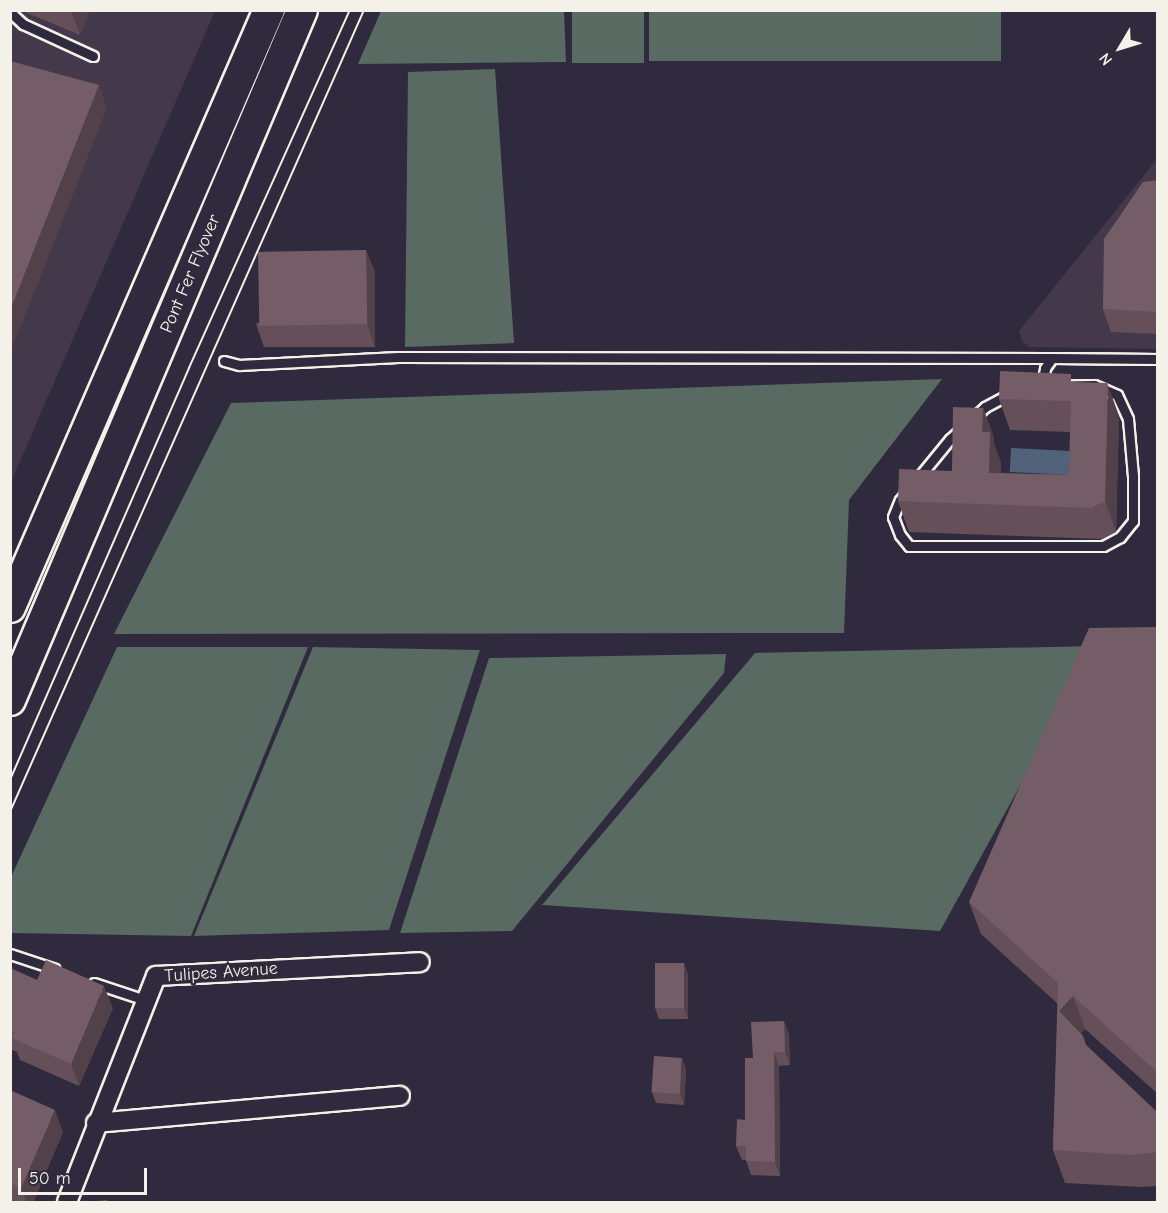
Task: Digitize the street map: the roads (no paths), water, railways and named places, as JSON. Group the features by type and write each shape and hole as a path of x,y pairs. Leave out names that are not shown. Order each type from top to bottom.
{"highway":[{"path":"10,607 45,529 141,263 250,10"},
{"name":"Pont Fer Flyover","path":"45,529 269,10"},
{"name":"Pont Fer Flyover","path":"81,537 302,10"},
{"path":"10,700 81,537 191,311 233,206 321,10"}],"street":[{"name":"Tulipes Avenue","path":"67,1203 96,1123 156,976 420,962"},
{"path":"96,1123 400,1096"}],"lane":[{"path":"10,12 23,24 93,56"},
{"path":"224,361 239,365 398,357 1158,359"},
{"path":"1041,386 1045,368 1052,358"},
{"path":"1094,385 1117,395 1128,419 1133,476 1133,520 1120,537 1103,546 909,546 900,536 893,517 900,500 943,448 985,406 1015,390 1041,386 1094,385"},
{"path":"10,954 67,974"},
{"path":"89,981 146,1000"}],"water":[{"path":"1011,448 1075,451 1074,475 1010,472"}],"tram line":[{"path":"10,780 189,368 350,10"},
{"path":"10,812 364,10"}]}
